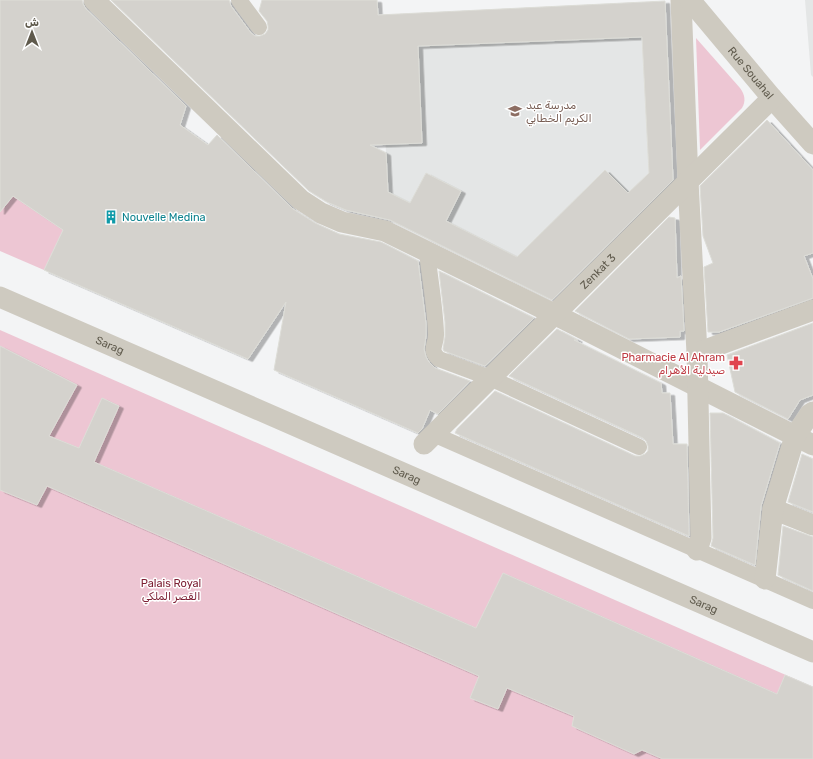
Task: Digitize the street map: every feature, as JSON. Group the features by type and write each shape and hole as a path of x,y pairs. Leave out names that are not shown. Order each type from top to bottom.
{"street":[{"path":"94,0 301,200 322,213 342,222 384,231 554,314 813,445"},
{"path":"239,0 259,27"},
{"path":"681,0 688,182 697,354 701,538 696,550"},
{"name":"Rue Souahal","path":"690,0 772,98 813,144"},
{"name":"Zenkat 3","path":"429,439 772,98"},
{"path":"427,252 436,335 433,349 434,355 439,359 490,378 640,447"},
{"name":"Sarag","path":"0,297 813,652"},
{"path":"697,354 813,310"},
{"path":"765,580 773,509 795,436 813,412"},
{"path":"429,439 813,600"},
{"path":"773,509 813,526"}],"shaded area":[{"path":"805,0 813,0 813,77 811,75"},
{"name":"مدرسة عبد الكريم الخطابي","path":"641,2 649,173 548,273 388,192 379,15"}],"green space":[{"path":"696,38 740,88 744,98 742,108 700,150"},
{"path":"13,196 63,230 44,270 0,251 0,212"},
{"name":"Palais Royal القصر الملكي","path":"0,330 813,687 813,759 0,759"}],"building":[{"name":"Nouvelle Medina","path":"0,0 82,0 86,9 186,106 180,125 208,145 217,135 293,209 315,223 339,234 381,242 418,261 426,324 424,349 426,357 435,368 470,381 438,414 430,410 422,429 418,433 274,370 286,302 248,359 44,270 63,230 13,196 0,212"},
{"path":"111,0 229,0 231,6 251,33 255,36 265,34 268,30 267,21 259,11 262,0 377,0 378,15 665,1 673,180 552,300 390,220 346,210 327,202 309,191","holes":["642,37 649,173 628,193 605,170 517,257 446,221 461,191 426,173 410,203 388,192 386,153 370,145 422,143 418,46"]},
{"path":"767,120 813,170 813,253 804,256 813,279 813,298 719,332 708,332 704,267 713,263 703,236 700,186"},
{"path":"669,217 675,218 677,278 681,276 684,331 680,331 680,337 629,339 575,311"},
{"path":"439,271 534,318 485,366 444,351 445,322"},
{"path":"813,323 813,395 800,400 788,419 735,392 727,355"},
{"path":"557,329 578,340 574,340 661,383 662,393 670,393 673,444 687,444 689,536 455,433 457,429 495,391 635,456 640,456 648,451 648,446 643,438 509,376"},
{"path":"0,346 77,385 49,436 79,448 102,398 119,406 94,462 476,628 503,573 777,694 785,675 813,687 813,759 663,759 642,750 634,754 572,726 574,716 507,688 498,709 470,698 479,676 47,486 37,505 0,490"},
{"path":"710,413 723,413 780,443 761,506 755,565 711,546 713,538"},
{"path":"802,454 813,459 813,512 788,502"},
{"path":"783,526 813,537 813,591 778,575"}],"place":[{"name":"مدرسة عبد الكريم الخطابي","path":"515,111"},
{"name":"Nouvelle Medina","path":"111,217"},
{"name":"Pharmacie Al Ahram صيدلية الأهرام","path":"736,363"}]}
